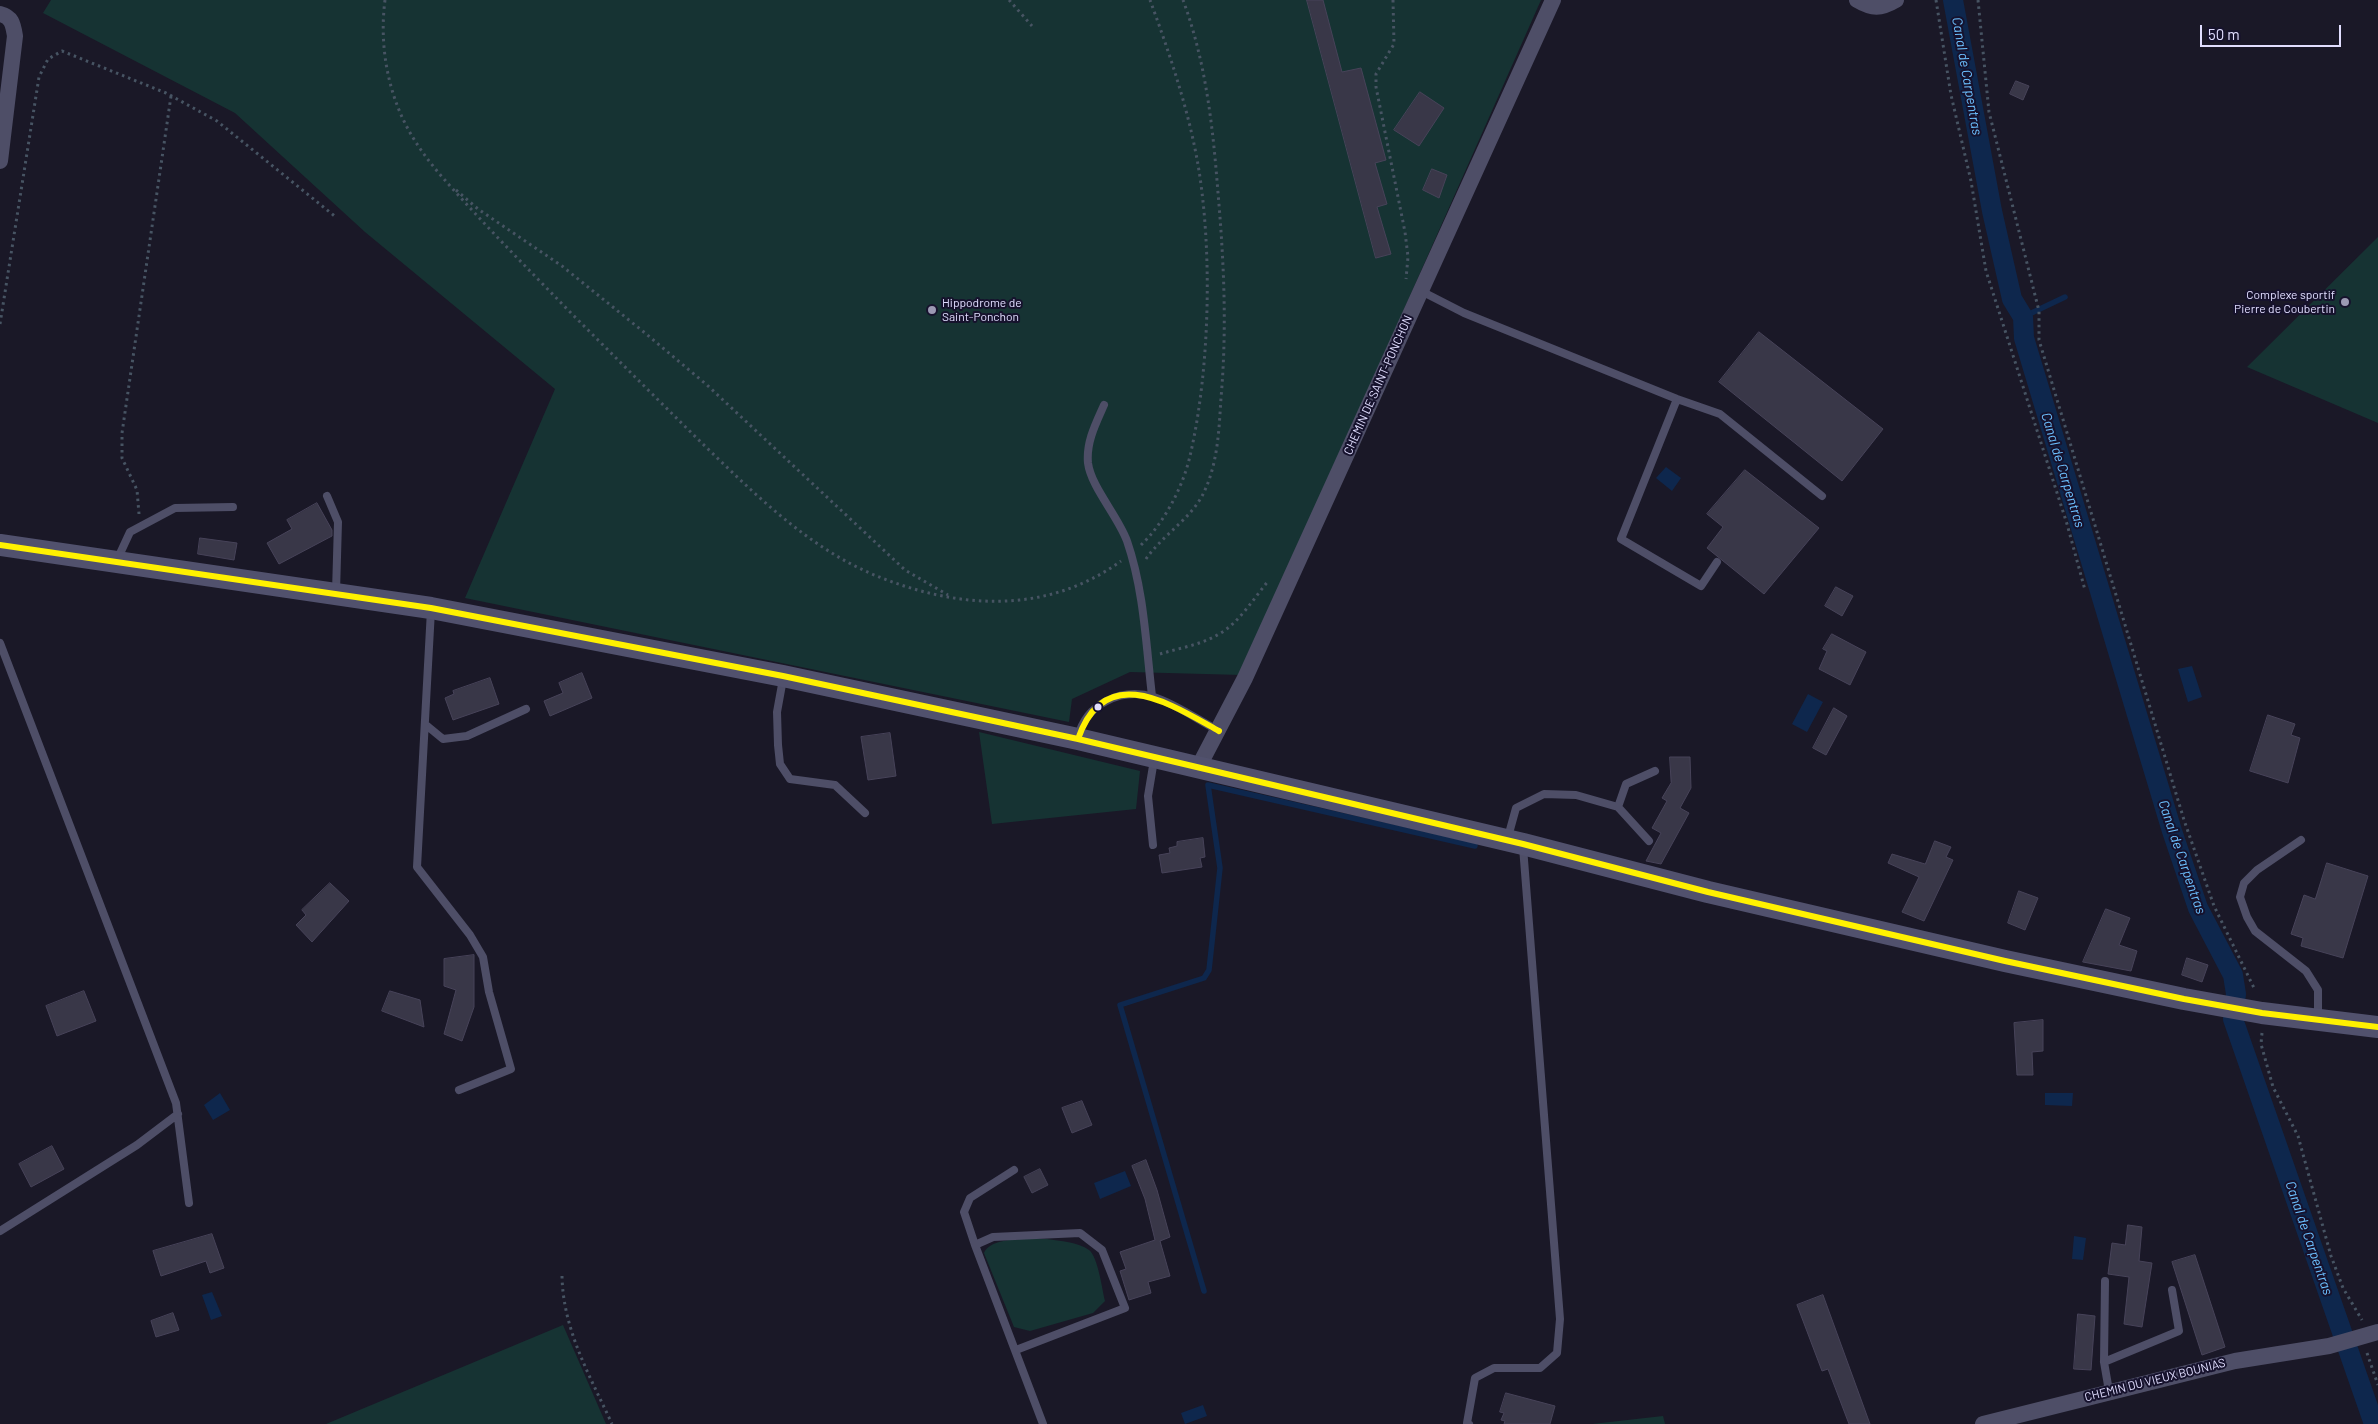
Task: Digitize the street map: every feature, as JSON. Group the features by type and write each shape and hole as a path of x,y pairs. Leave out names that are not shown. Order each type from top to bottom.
{"main road":[{"path":"0,545 431,608 555,630 783,676 1078,739 1515,842 1708,892 1883,934 2222,1006 2378,1027"}],"street":[{"name":"CHEMIN DE SAINT-PONCHON","path":"1198,768 1245,678 1553,0"},
{"path":"1857,0 1870,8 1879,8 1896,0"},
{"path":"0,14 8,16 13,24 15,36 0,161"},
{"name":"CHEMIN DU VIEUX BOUNIAS","path":"1982,1424 2235,1360 2329,1346 2367,1335"}],"lane":[{"path":"1421,291 1464,314 1677,399 1720,414 1822,496"},
{"path":"1677,399 1621,539 1702,586 1717,562"},
{"path":"1104,405 1089,444 1088,463 1094,480 1118,519 1131,554 1152,696"},
{"path":"328,496 338,522 336,594"},
{"path":"116,562 130,532 174,508 233,506"},
{"path":"431,608 417,867 470,935 483,957 489,992 511,1069 459,1090"},
{"path":"0,643 176,1103 189,1203"},
{"path":"783,676 777,712 780,764 790,779 835,785 864,813"},
{"path":"1078,739 1086,718 1097,706 1112,697 1128,694 1152,696 1219,731"},
{"path":"426,724 443,739 467,736 526,709"},
{"path":"1153,845 1148,796 1154,758"},
{"path":"1618,808 1626,784 1655,771"},
{"path":"1469,1424 1467,1423 1475,1378 1494,1368 1540,1368 1557,1353 1560,1319 1515,842 1516,808 1544,794 1576,795 1618,808 1650,841"},
{"path":"2301,840 2257,870 2244,882 2240,897 2255,931 2306,972 2318,990 2318,1020"},
{"path":"0,1231 137,1145 178,1114"},
{"path":"1014,1170 970,1198 964,1212 1043,1424"},
{"path":"975,1245 993,1237 1080,1233 1102,1250 1125,1308 1016,1350"},
{"path":"2105,1281 2104,1362 2109,1391"},
{"path":"2104,1362 2179,1331 2172,1290"}],"path":[{"path":"385,0 387,71 396,104 421,150 509,251 744,484 795,528 870,573 916,590 955,599 1027,600 1052,595 1083,585 1131,554 1154,530 1172,501 1190,457 1200,401 1206,334 1204,213 1197,158 1167,47 1150,0"},
{"path":"1009,0 1032,26"},
{"path":"1136,580 1150,554 1198,504 1214,466 1218,442 1225,339 1223,256 1208,103 1196,34 1183,0"},
{"path":"1393,0 1394,44 1376,74 1376,87 1405,232 1408,257 1404,285"},
{"path":"1936,0 1951,95 1971,181 1986,271 2067,524 2085,590"},
{"path":"1978,0 1989,112 2039,311 2039,340 2181,811 2214,906 2254,990 2261,1044 2273,1087 2298,1136 2331,1256 2343,1288 2359,1312 2367,1335 2368,1356 2378,1385"},
{"path":"0,324 39,77 48,59 62,51 171,96 217,121 337,218"},
{"path":"138,528 140,507 136,490 122,458 122,433 171,96"},
{"path":"448,183 478,209 569,272 707,385 905,570 932,588 955,599"},
{"path":"1147,657 1202,642 1219,634 1228,627 1271,578"},
{"path":"562,1276 562,1299 570,1333 612,1424"}],"green space":[{"name":"Hippodrome de Saint-Ponchon","path":"51,0 1541,0 1242,675 1130,672 1072,699 1069,722 465,598 555,389 365,232 235,113 43,13"},
{"name":"Complexe sportif Pierre de Coubertin","path":"2378,237 2378,423 2247,367"},
{"path":"979,732 1140,771 1136,809 992,824"},
{"path":"1047,1239 1063,1241 1085,1247 1089,1250 1095,1259 1105,1301 1093,1313 1030,1331 1014,1327 984,1253 988,1248 1003,1241"},
{"path":"563,1325 606,1424 326,1424"},
{"path":"1663,1416 1665,1424 1592,1424"}],"water":[{"path":"1666,467 1681,478 1672,491 1656,478"},
{"path":"2192,666 2202,697 2188,702 2178,669"},
{"path":"1808,694 1823,702 1807,732 1792,724"},
{"path":"220,1093 230,1110 213,1120 204,1105"},
{"path":"2045,1093 2073,1093 2072,1106 2045,1105"},
{"path":"1125,1171 1131,1186 1100,1199 1094,1183"},
{"path":"2074,1236 2086,1238 2083,1260 2072,1259"},
{"path":"212,1292 222,1316 211,1320 202,1295"},
{"path":"1203,1405 1207,1416 1185,1424 1181,1413"}],"building":[{"path":"1307,0 1323,0 1342,72 1361,68 1386,160 1375,163 1387,204 1377,207 1391,254 1376,258"},
{"path":"2016,81 2029,86 2023,100 2010,94"},
{"path":"1420,92 1444,108 1419,146 1394,130"},
{"path":"1432,169 1447,175 1439,198 1423,190"},
{"path":"1759,332 1883,429 1842,481 1719,382"},
{"path":"1745,470 1819,528 1764,594 1707,548 1723,527 1707,514"},
{"path":"317,503 332,530 332,536 279,564 267,543 292,529 287,520"},
{"path":"200,538 237,543 234,560 198,554"},
{"path":"1836,587 1853,596 1842,616 1825,606"},
{"path":"1832,634 1866,652 1850,685 1819,669 1827,651 1823,649"},
{"path":"582,673 592,698 550,716 544,701 563,693 559,683"},
{"path":"490,678 499,704 453,720 445,698 454,694 453,691"},
{"path":"1834,708 1847,716 1826,755 1813,748"},
{"path":"2268,715 2295,724 2291,735 2300,738 2288,783 2250,771"},
{"path":"890,733 896,776 868,780 861,737"},
{"path":"1670,757 1690,757 1691,788 1680,808 1689,813 1661,864 1646,861 1661,833 1652,828 1667,801 1662,798 1671,783"},
{"path":"1203,838 1205,857 1200,858 1202,867 1162,873 1159,855 1170,853 1169,848 1177,846 1177,842"},
{"path":"1935,841 1951,847 1946,857 1953,860 1924,921 1902,912 1919,877 1888,863 1892,854 1925,864"},
{"path":"2327,863 2368,876 2343,958 2301,946 2303,938 2291,934 2304,895 2315,899"},
{"path":"330,883 349,901 312,942 296,925 306,915 302,910"},
{"path":"2019,891 2038,898 2025,930 2008,923"},
{"path":"2106,909 2130,918 2119,945 2137,951 2131,971 2083,962"},
{"path":"474,955 474,1007 462,1041 444,1034 456,990 444,986 444,959"},
{"path":"2187,958 2208,965 2202,982 2182,975"},
{"path":"84,991 96,1021 57,1036 46,1006"},
{"path":"390,991 420,1000 424,1027 382,1011"},
{"path":"2043,1020 2043,1051 2032,1052 2033,1075 2017,1075 2014,1023"},
{"path":"1082,1101 1092,1125 1072,1133 1062,1108"},
{"path":"52,1146 64,1169 31,1187 19,1164"},
{"path":"1146,1160 1157,1190 1170,1237 1160,1241 1170,1276 1148,1282 1151,1293 1129,1300 1120,1271 1126,1269 1120,1252 1155,1240 1145,1199 1132,1166"},
{"path":"1040,1169 1048,1185 1032,1193 1024,1177"},
{"path":"2128,1225 2142,1227 2139,1261 2152,1263 2142,1327 2124,1324 2129,1277 2108,1274 2112,1243 2125,1245"},
{"path":"212,1234 224,1268 210,1273 206,1261 161,1276 153,1251"},
{"path":"2195,1255 2225,1347 2202,1355 2172,1262"},
{"path":"1823,1295 1870,1424 1849,1424 1828,1369 1822,1371 1797,1305"},
{"path":"173,1313 179,1330 156,1337 151,1321"},
{"path":"2078,1314 2095,1316 2091,1370 2074,1369"},
{"path":"1506,1393 1555,1406 1550,1424 1504,1424 1505,1421 1501,1420 1504,1413 1500,1412"}],"waterway":[{"name":"Canal de Carpentras","path":"1953,0 1992,211 2012,299 2023,317 2024,338 2172,831 2198,908 2233,975 2236,994 2233,1019 2374,1424"},
{"path":"2023,317 2065,297"},
{"path":"1204,1291 1120,1005 1204,978 1209,970 1220,868 1208,785 1475,846"}],"transit line":[{"path":"0,545 431,608 783,676 1078,739 1523,844 1708,892 2005,961 2184,999 2262,1013 2378,1027"},
{"path":"1078,739 1090,715 1105,701 1122,695 1141,696 1161,701 1219,731"}],"place":[{"name":"Complexe sportif Pierre de Coubertin","path":"2345,302"},
{"name":"Hippodrome de Saint-Ponchon","path":"932,310"}]}
